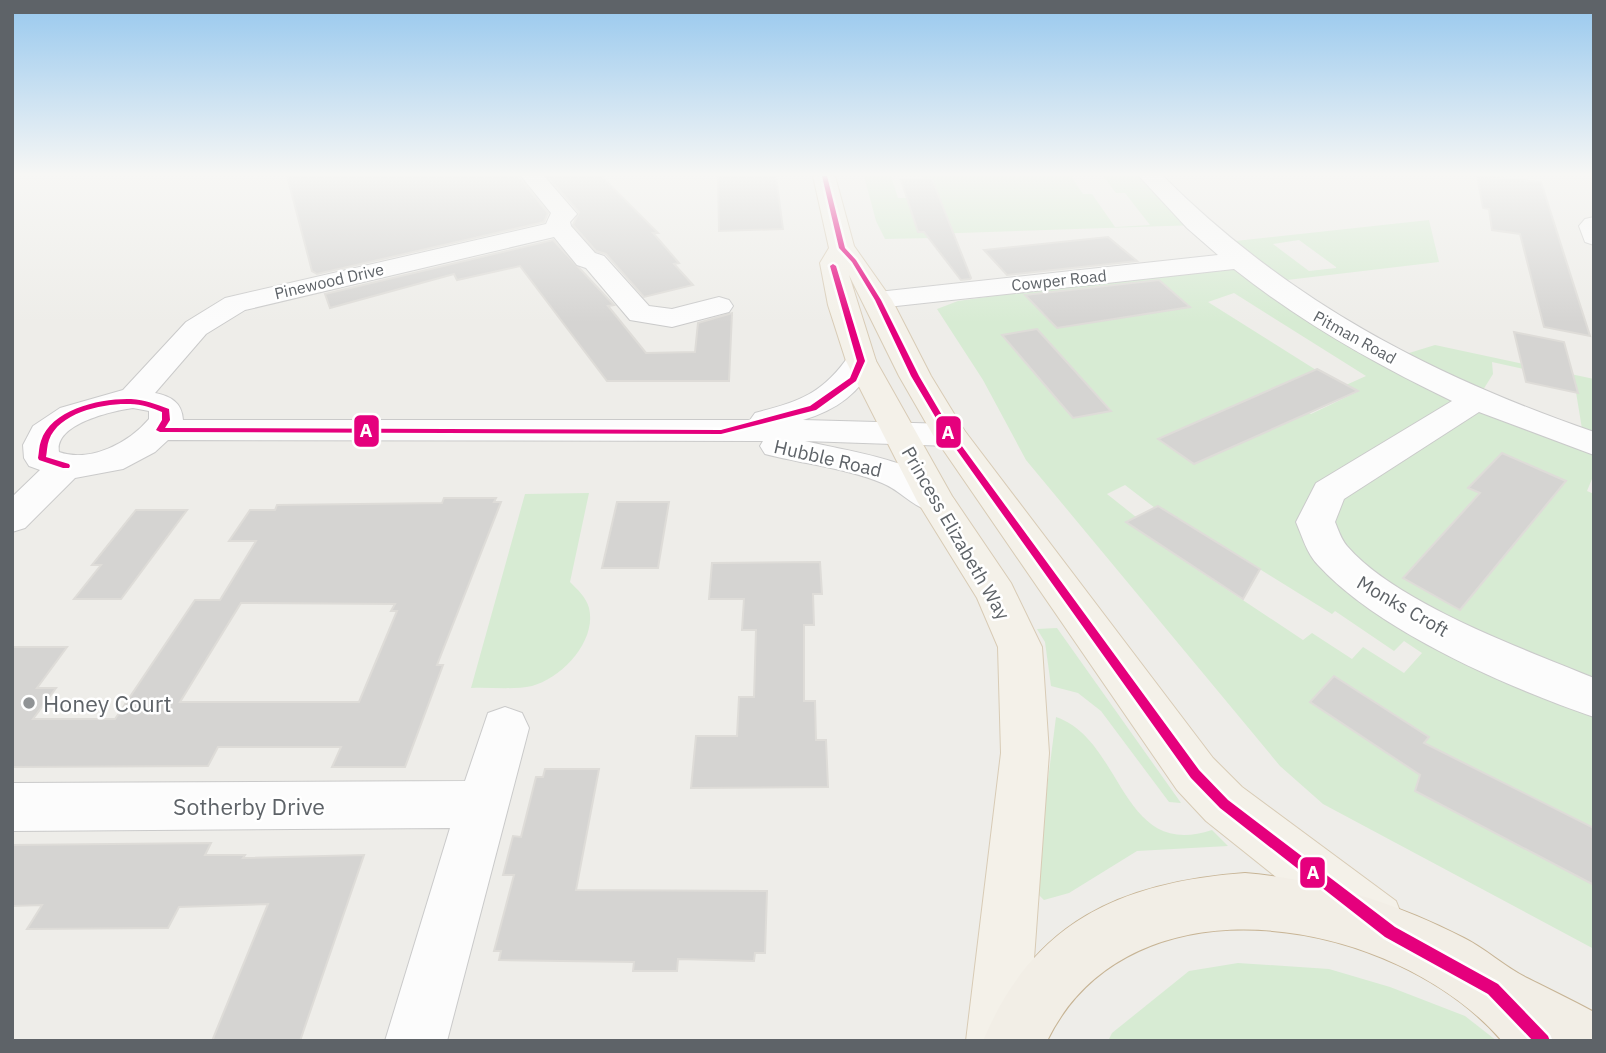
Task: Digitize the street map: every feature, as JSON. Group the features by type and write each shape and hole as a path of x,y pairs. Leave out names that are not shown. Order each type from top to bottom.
{"highway":[{"path":"1014,1041 1032,1006 1091,943 1157,913 1212,901 1299,904 1390,932 1585,1041"},
{"path":"1493,989 1543,1041"}],"main road":[{"name":"Princess Elizabeth Way","path":"836,225 842,248 878,300 915,376 950,435 1195,774 1224,804 1390,932"},
{"name":"Princess Elizabeth Way","path":"842,248 833,263 842,305 861,361 911,467 996,594 1020,647 1025,753 997,1041"}],"street":[{"path":"559,225 640,314 672,318 719,306"},
{"name":"Pitman Road","path":"1197,225 1240,261 1326,322 1478,399 1594,444"},
{"name":"Pinewood Drive","path":"133,398 196,328 235,304 560,228"},
{"name":"Cowper Road","path":"878,300 1240,261"},
{"name":"Hubble Road","path":"721,432 813,408 853,379 861,361"},
{"path":"133,398 160,404 166,411 166,420 160,430 129,452 86,465 66,466 42,458 38,450 40,441 49,430 78,411 133,398"},
{"name":"Monks Croft","path":"1478,399 1329,492 1319,502 1315,512 1317,534 1338,565 1367,588 1466,641 1594,698"},
{"name":"Hubble Road","path":"160,430 721,432 911,467"},
{"path":"911,467 950,435"},
{"path":"12,519 66,466"},
{"path":"416,1041 505,728"},
{"name":"Sotherby Drive","path":"12,807 485,804"}],"green space":[{"path":"878,225 944,225 952,231 950,225 1193,225 929,234 931,238 885,239"},
{"path":"1382,225 1430,225 1439,262 1269,282 1393,358 1435,345 1594,379 1594,474 1587,491 1594,494 1594,949 1323,804 1280,766 1026,460 983,380 937,309 958,301 1239,261 1217,243","holes":["1299,240 1336,267 1336,268 1309,271 1273,244","1169,289 1189,307 1078,325 1067,314","1234,293 1366,376 1346,385 1357,392 1311,414 1306,411 1159,439 1269,390 1279,395 1324,375 1208,302","1036,329 1111,411 1073,418 1002,335","1492,362 1574,380 1584,441 1478,398 1493,374","1502,453 1545,472 1460,609 1403,578 1480,493 1469,487","1125,485 1155,508 1158,506 1332,614 1335,611 1394,651 1404,641 1422,653 1404,673 1363,647 1352,659 1312,633 1303,640 1127,523 1136,517 1107,494"]},
{"path":"589,493 570,582 584,597 589,608 588,633 582,645 565,667 543,682 517,688 471,688 525,494"},
{"path":"1057,628 1181,803 1169,802 1101,711 1078,693 1051,686 1045,642 1037,629"},
{"path":"1056,717 1078,730 1096,749 1140,814 1158,829 1182,835 1212,830 1228,846 1137,851 1069,893 1044,900 1034,890"},
{"path":"1238,963 1329,969 1390,987 1465,1016 1497,1041 1108,1041 1112,1033 1189,971"}],"building":[{"path":"300,225 530,225 317,274 312,271"},
{"path":"573,225 650,225 658,233 653,233 679,263 674,264 693,285 644,297 606,254 596,251"},
{"path":"719,225 782,225 783,229 719,231"},
{"path":"916,225 950,225 971,278 961,280 924,232 918,232"},
{"path":"1491,225 1555,225 1590,336 1544,327 1520,234 1492,230"},
{"path":"1108,237 1137,261 1007,275 984,250"},
{"path":"553,240 614,305 608,306 646,353 695,352 698,323 732,313 729,381 607,381 520,266 457,280 454,274 330,308 325,294"},
{"path":"1159,280 1190,307 1057,328 1025,295"},
{"path":"1037,329 1111,411 1073,418 1002,335"},
{"path":"1514,332 1564,342 1578,393 1526,382"},
{"path":"1317,369 1358,391 1194,464 1158,439"},
{"path":"1502,453 1566,481 1460,610 1403,578 1480,493 1468,488"},
{"path":"444,498 496,498 494,502 501,502 437,665 443,665 405,767 332,767 341,747 218,747 208,766 12,767 12,647 67,647 37,688 56,688 33,719 115,719 195,600 220,600 256,541 229,541 250,510 275,510 277,505 442,503","holes":["241,603 395,604 391,611 397,611 359,702 180,702"]},
{"path":"617,502 669,502 658,568 602,568"},
{"path":"1158,506 1260,569 1243,599 1126,522"},
{"path":"136,510 187,510 121,599 74,599 101,565 92,565"},
{"path":"820,562 822,594 813,594 814,625 804,625 804,701 815,701 816,740 826,740 828,787 691,788 696,736 737,736 739,697 754,697 756,630 742,630 744,599 709,599 712,563"},
{"path":"1334,676 1429,737 1424,743 1594,828 1594,885 1415,791 1420,775 1310,702"},
{"path":"545,769 599,769 576,890 767,891 765,953 755,953 754,961 678,959 677,971 633,971 634,962 499,960 501,951 494,951 514,875 503,875 513,836 521,837 536,777 543,777"},
{"path":"211,843 205,855 245,855 243,858 364,855 300,1041 212,1041 268,904 179,907 168,928 27,929 42,905 12,906 12,845"}],"transit line":[{"name":"A","path":"836,225 842,248 854,261 878,300 915,376 950,435 1195,774 1224,804 1390,932 1493,989 1543,1041"},
{"name":"A","path":"160,430 721,432 813,408 853,379 861,361 833,266"},
{"name":"A","path":"66,466 42,458 45,440 55,425 70,414 89,406 110,402 150,405 166,411 166,420 160,430"}],"place":[{"name":"Honey Court","path":"29,703"}]}
